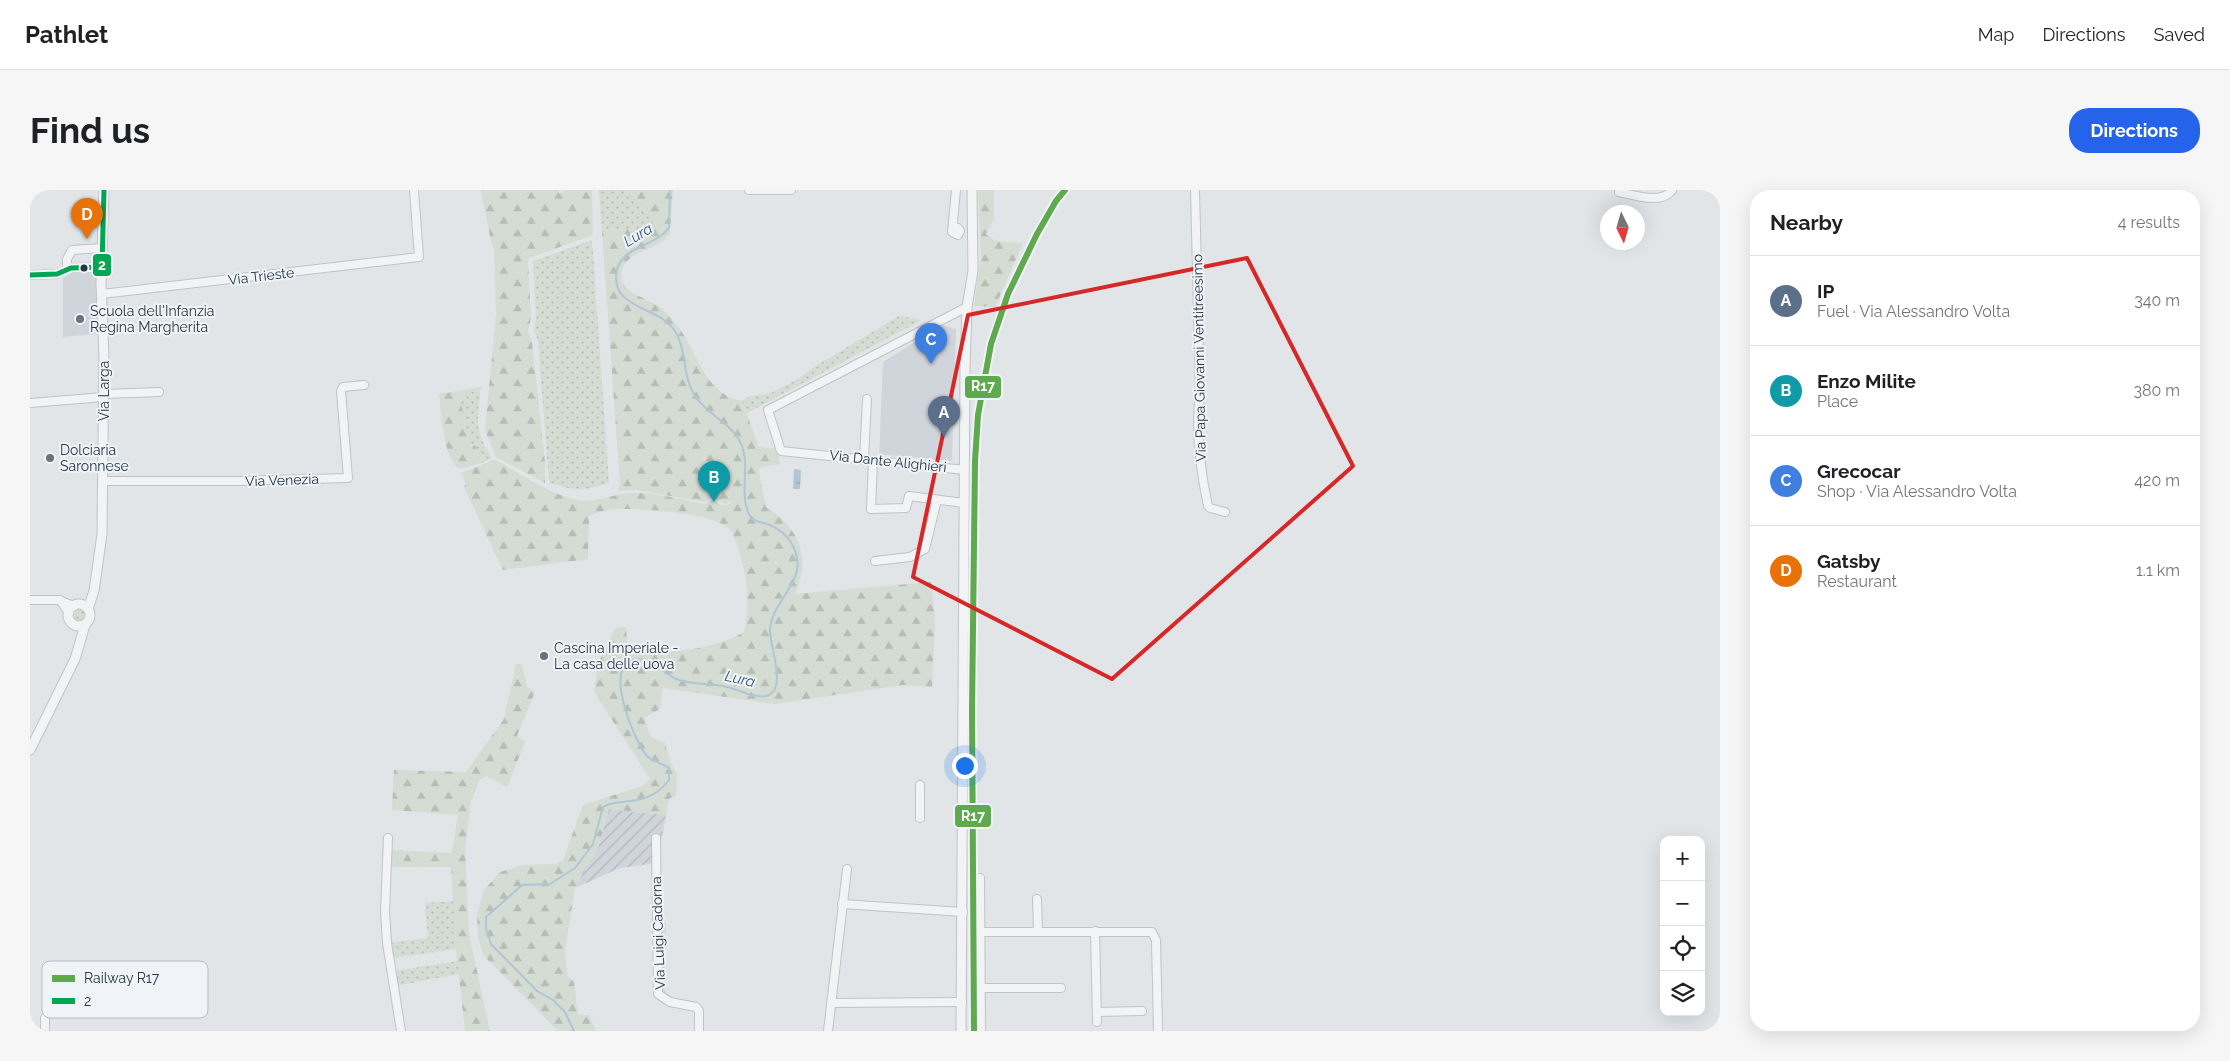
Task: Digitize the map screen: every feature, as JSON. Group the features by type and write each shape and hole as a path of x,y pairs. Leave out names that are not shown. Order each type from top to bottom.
{"street":[{"name":"Via Larga","path":"78,608 94,591 102,534 104,395 102,248 104,190"},
{"name":"Via Trieste","path":"102,294 419,257 414,190"},
{"path":"750,190 790,190"},
{"path":"953,227 956,190"},
{"path":"962,1031 964,470 967,307 973,271 972,190"},
{"name":"Via Papa Giovanni Ventitreesimo","path":"1195,190 1200,393 1198,410 1201,473 1208,506 1225,512"},
{"path":"1618,192 1657,198 1667,196 1672,190"},
{"path":"71,268 67,265 67,259 72,250 102,248"},
{"path":"30,275 57,274 71,268 102,267"},
{"name":"Via Dante Alighieri","path":"964,470 782,451 768,410 967,307"},
{"name":"Via Venezia","path":"102,481 240,481 348,478 340,391 343,387 364,385"},
{"path":"30,403 104,395 159,392"},
{"path":"867,399 868,459 872,509 906,508 909,496 964,506"},
{"path":"875,561 910,557 925,549 937,500"},
{"path":"30,600 60,600 78,608 90,617 84,625 79,650 30,750"},
{"path":"70,668 76,644 72,623 78,608"},
{"path":"72,623 78,626 84,625"},
{"path":"920,785 920,818"},
{"path":"388,838 385,911 387,943 401,1031"},
{"name":"Via Luigi Cadorna","path":"656,838 658,994 670,1002 696,1007 699,1011 699,1031"},
{"path":"828,1031 847,869"},
{"path":"980,878 981,1031"},
{"path":"1037,899 1038,931"},
{"path":"842,904 963,912"},
{"path":"1095,931 1097,1022"},
{"path":"980,932 1147,931 1155,935 1158,1031"},
{"path":"980,988 1061,988"},
{"path":"831,1003 962,1002"},
{"path":"1097,1012 1142,1010"},
{"path":"44,1018 45,1031"}],"highlighted area":[{"path":"1247,258 1353,466 1112,679 913,577 968,315"}],"shaded area":[{"name":"Scuola dell'Infanzia Regina Margherita","path":"96,272 97,334 63,337 63,278 72,273"},
{"path":"942,325 956,329 952,461 879,454 883,362"},
{"path":"609,809 666,815 659,852 659,863 620,868 575,888 598,848"}],"green space":[{"path":"481,190 559,190 559,194 565,190 592,190 593,235 529,258 528,261 531,317 528,331 532,342 545,462 545,483 496,457 485,430 496,314 494,248 491,242"},
{"path":"599,190 622,190 631,195 648,207 653,215 653,226 648,230 619,229 602,233"},
{"path":"622,190 673,190 670,233 657,245 631,257 625,263 622,272 622,283 630,291 658,306 669,315 717,389 728,396 742,401 759,447 777,449 780,464 758,468 766,507 787,524 799,544 802,568 795,594 931,582 935,620 932,687 902,685 775,704 663,688 660,709 644,718 651,737 665,743 672,766 677,774 676,795 669,799 666,815 609,809 598,848 575,888 565,950 567,975 574,982 578,1015 589,1015 596,1031 558,1031 484,956 478,938 477,915 484,890 500,872 524,865 555,864 563,860 583,805 642,786 650,779 594,692 598,663 615,628 626,627 628,653 688,650 718,643 744,632 747,610 747,587 740,554 732,532 720,523 693,515 660,511 607,510 589,516 588,559 503,570 464,487 466,484 461,473 495,460 555,493 577,500 590,501 626,493 642,493 705,504 713,499 719,504 726,506 731,502 729,501 726,505 713,497 705,502 636,490 617,491 620,484 602,233 619,229 648,230 653,226 647,208 639,200"},
{"path":"978,190 994,190 994,219 986,234 995,241 1023,243 995,307 974,306 981,257"},
{"path":"592,240 609,482 586,489 572,489 549,482 538,341 534,331 536,319 533,261"},
{"path":"899,316 922,320 747,413 742,401 751,396 771,393 796,380 814,367"},
{"path":"481,387 480,391 459,394 470,445 476,446 479,464 459,469 449,455 446,445 439,394"},
{"path":"480,391 478,426 482,440 492,458 479,464 476,446 470,445 459,394"},
{"path":"77,608 83,608 87,615 83,622 77,622 73,618 73,612"},
{"path":"516,664 522,664 527,687 535,692 517,736 525,742 507,787 486,776 479,781 471,802 465,848 469,934 490,1031 465,1031 456,949 451,867 388,867 391,850 452,853 458,815 392,810 394,770 466,772 504,719"},
{"path":"454,901 456,949 392,958 390,943 428,938 425,903"},
{"path":"659,922 666,923 664,989 669,996 663,993 660,987"},
{"path":"458,961 459,974 396,986 394,971"}],"water":[{"path":"794,469 801,470 800,489 793,489"}],"waterway":[{"name":"Lura","path":"574,1031 565,1012 553,1000 537,991 491,944 486,929 486,917 522,885 550,884 575,868 593,844 603,807 612,803 648,797 664,786 669,780 669,768 646,755 629,722 621,692 621,678 623,668 630,661 636,659 648,662 676,679 688,682 723,686 759,696 769,695 774,690 777,683 777,674 770,629 776,610 792,584 798,567 796,552 787,537 773,527 755,520 749,514 745,497 745,463 742,446 733,431 700,403 695,396 688,379 683,352 672,327 665,320 628,300 621,294 617,285 616,274 624,258 630,252 655,239 669,228 670,190"}],"rail line":[{"name":"R17","path":"974,1031 972,710 975,461 978,415 991,344 1008,294 1037,234 1056,201 1065,190"}],"transit line":[{"name":"2","path":"30,275 57,274 71,268 102,267 104,190"}],"place":[{"name":"Gatsby","path":"87,239"},
{"name":"Scuola dell'Infanzia Regina Margherita","path":"80,319"},
{"name":"Grecocar","path":"931,364"},
{"name":"IP","path":"944,437"},
{"name":"Dolciaria Saronnese","path":"50,458"},
{"name":"Enzo Milite","path":"714,502"},
{"name":"Cascina Imperiale - La casa delle uova","path":"544,656"}]}
